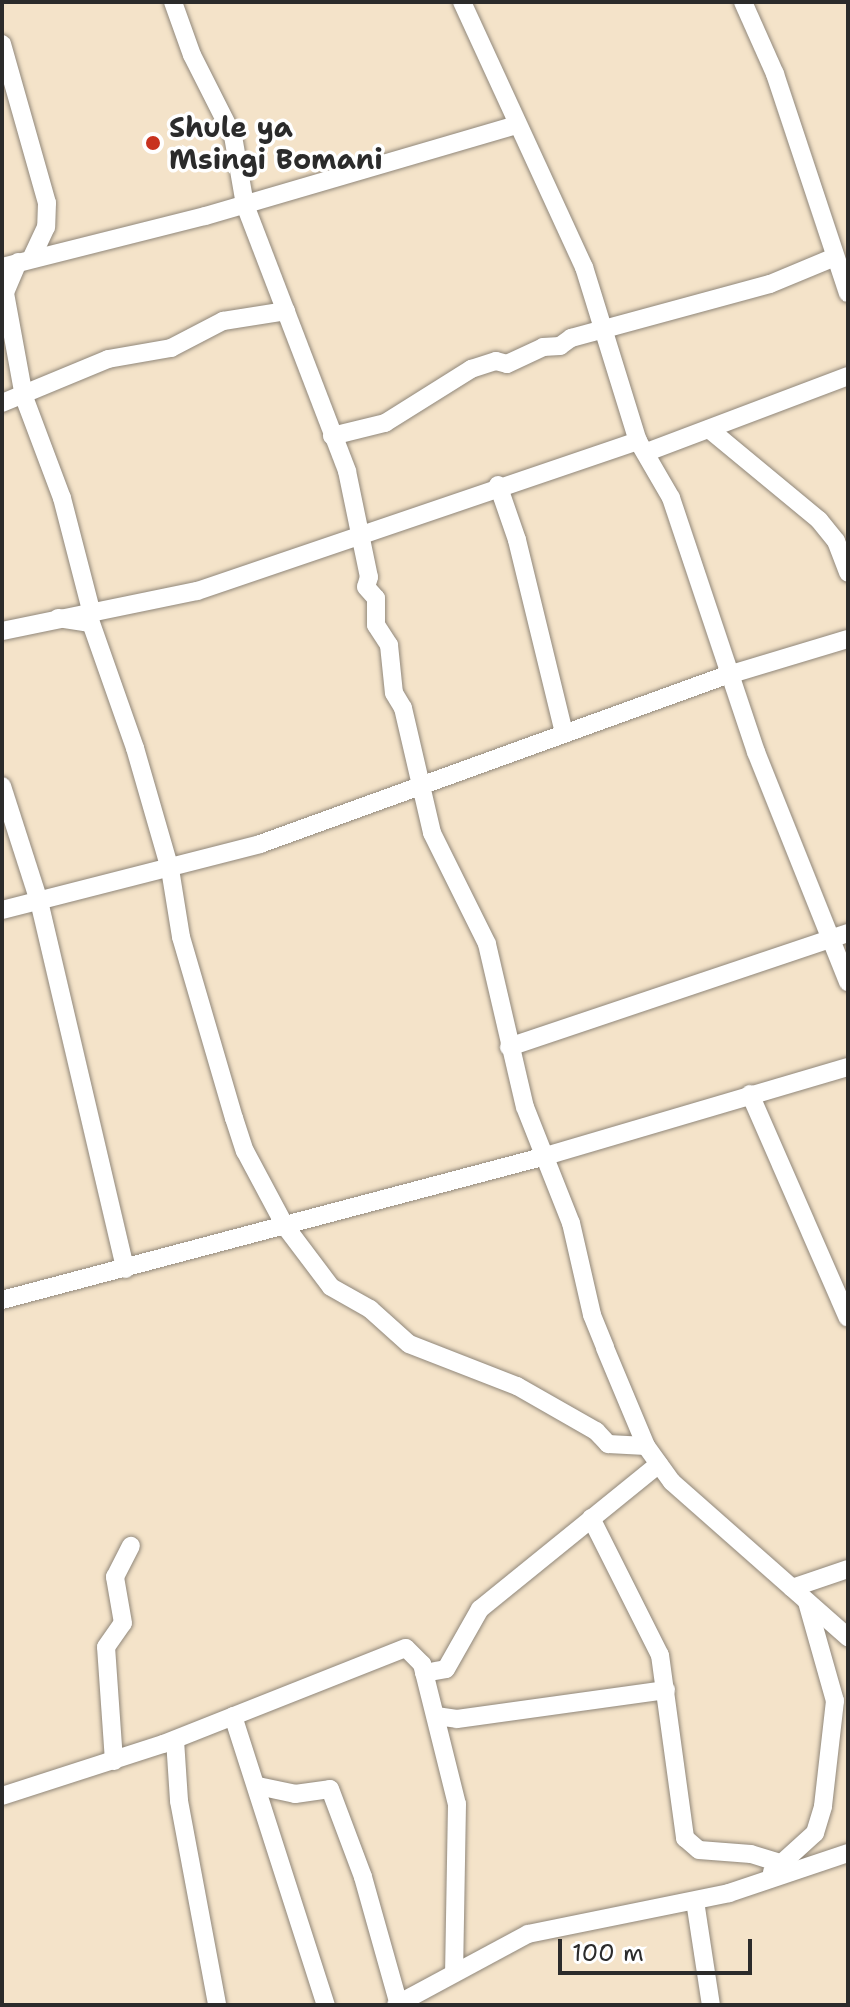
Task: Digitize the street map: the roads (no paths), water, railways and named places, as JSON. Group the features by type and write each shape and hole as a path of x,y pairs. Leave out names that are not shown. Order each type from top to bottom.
{"street":[{"path":"173,2 192,55 233,136 245,205 355,497 369,577 366,587 376,598 376,625 389,645 394,693 403,708 432,833 487,944 509,1047 542,1157 571,1223 592,1315 646,1446 691,1503 848,1637"},
{"path":"462,2 584,267 643,447 671,498 728,675 827,937 848,982"},
{"path":"743,2 775,74 848,293"},
{"path":"2,44 47,203 46,227 17,262 5,293 24,397 66,508 91,610"},
{"path":"17,262 245,205 516,125"},
{"path":"830,233 848,225"},
{"path":"332,436 385,423 471,369 507,364 543,347 770,284 835,257"},
{"path":"2,403 24,397 108,359 171,348 223,321 286,311"},
{"path":"2,631 91,610 197,591 498,485 709,429 848,376"},
{"path":"709,429 819,520 836,541 848,573"},
{"path":"498,485 517,540 564,733"},
{"path":"58,618 91,623 135,748 170,869 181,937 238,1129 285,1226 331,1287 370,1309 409,1344 502,1379 560,1409 608,1444 646,1446"},
{"path":"2,910 260,844 728,675 848,639"},
{"path":"2,786 39,901 125,1269"},
{"path":"509,1047 827,937 848,933"},
{"path":"2,1300 542,1157 848,1067"},
{"path":"750,1094 848,1318"},
{"path":"2,1284 26,1293"},
{"path":"424,1673 446,1669 480,1609 659,1464"},
{"path":"591,1518 660,1655 687,1841 699,1850 751,1854 780,1863"},
{"path":"114,1761 106,1647 123,1623 115,1577 131,1546"},
{"path":"792,1588 848,1569"},
{"path":"761,1882 818,1826 835,1712 826,1659 807,1602"},
{"path":"2,1796 175,1740 400,1648 413,1651 424,1673 436,1716 459,1827 454,1971"},
{"path":"436,1716 457,1719 666,1690"},
{"path":"233,1716 326,2005"},
{"path":"175,1740 179,1801 217,2005"},
{"path":"258,1786 295,1794 330,1789 363,1877 398,2005 454,1971 528,1934 695,1901 848,1853"},
{"path":"695,1901 711,2005"}],"place":[{"name":"Shule ya Msingi Bomani","path":"153,143"}]}
